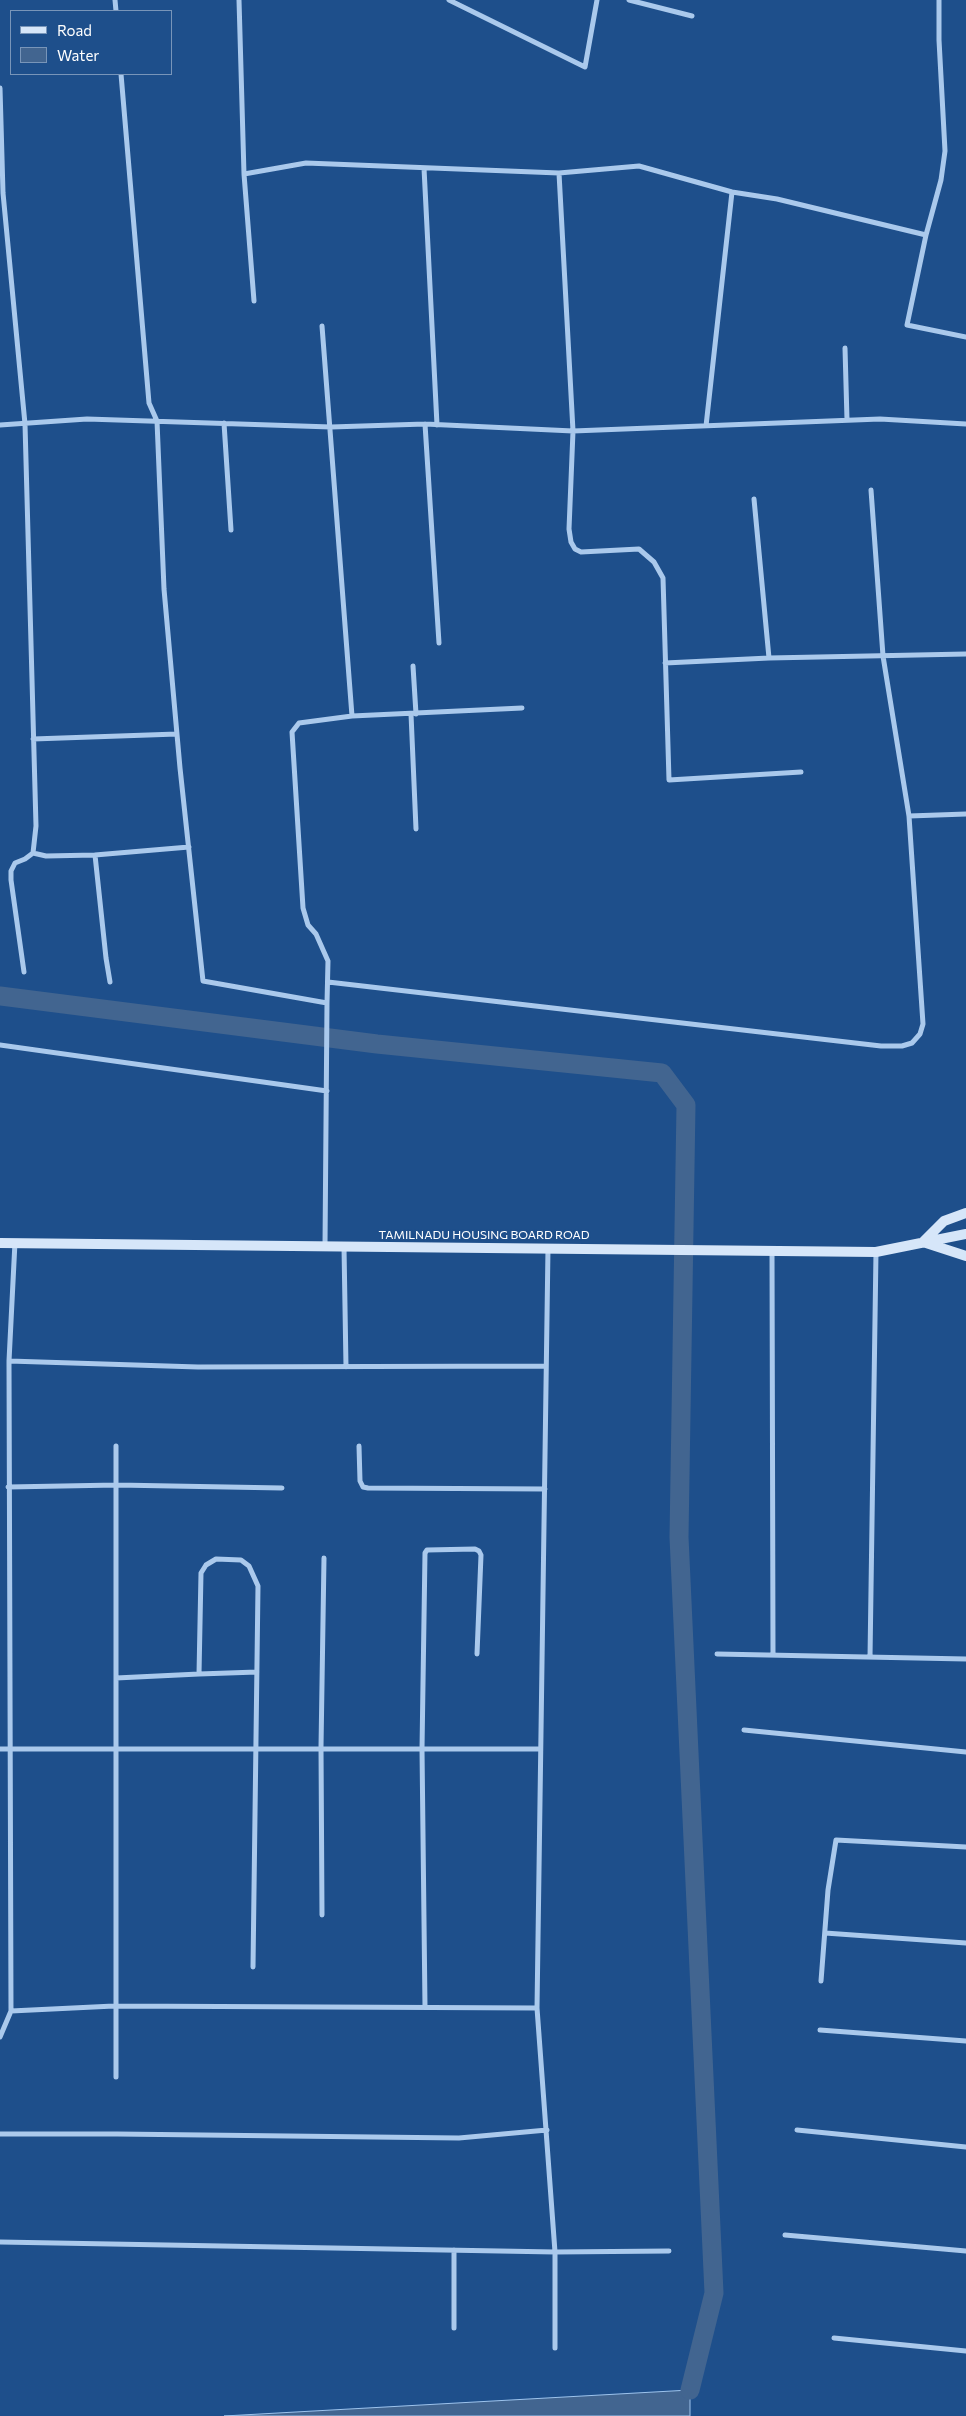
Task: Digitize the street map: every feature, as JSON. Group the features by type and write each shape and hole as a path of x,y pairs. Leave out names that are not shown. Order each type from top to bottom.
{"street":[{"path":"240,0 244,174 254,301"},
{"path":"449,0 585,67 597,0"},
{"path":"629,0 692,16"},
{"path":"940,0 939,40 945,151 939,190 926,235 907,325 966,337"},
{"path":"121,75 149,403 157,421 164,588 188,847 203,982 327,1003"},
{"path":"0,88 3,193 25,424 36,826 33,852 25,859 16,862 11,870 24,972"},
{"path":"244,174 306,163 559,173 638,166 732,192 776,199 926,235"},
{"path":"424,168 437,424"},
{"path":"559,173 573,431 569,529 571,542 575,550 581,552 639,549 654,562 663,578 669,780 801,772"},
{"path":"706,426 732,192"},
{"path":"322,326 352,716"},
{"path":"844,348 847,420"},
{"path":"0,425 87,419 331,427 437,424 573,431 880,419 966,424"},
{"path":"224,423 231,530"},
{"path":"425,424 439,643"},
{"path":"328,982 881,1046 902,1046 912,1042 920,1034 923,1024 909,816 883,656 871,490"},
{"path":"754,499 769,658"},
{"path":"666,663 769,658 966,654"},
{"path":"413,666 416,829"},
{"path":"325,1245 328,961 316,934 308,925 303,908 292,732 299,723 352,716 522,708"},
{"path":"33,739 177,734"},
{"path":"909,816 966,814"},
{"path":"33,852 46,856 95,855 188,847"},
{"path":"95,855 110,982"},
{"path":"0,1044 327,1091"},
{"path":"966,1213 944,1221 923,1242 966,1256"},
{"name":"TAMILNADU HOUSING BOARD ROAD","path":"0,1243 876,1252 966,1234"},
{"path":"0,2037 11,2011 8,1487 9,1361 15,1242"},
{"path":"344,1246 346,1367"},
{"path":"548,1248 537,2008 555,2252 555,2348"},
{"path":"772,1250 774,1655"},
{"path":"870,1656 876,1252"},
{"path":"9,1361 198,1367 546,1366"},
{"path":"116,1446 114,2006 116,2077"},
{"path":"358,1446 360,1481 363,1487 545,1490"},
{"path":"8,1487 117,1485 282,1488"},
{"path":"425,2007 422,1749 425,1562 427,1550 476,1549 478,1551 480,1556 477,1654"},
{"path":"322,1915 320,1748 324,1558"},
{"path":"199,1674 201,1573 206,1565 216,1560 240,1560 249,1566 258,1586 253,1968"},
{"path":"717,1654 966,1659"},
{"path":"116,1678 257,1672"},
{"path":"744,1730 966,1752"},
{"path":"0,1748 540,1749"},
{"path":"821,1981 834,1842 837,1839 966,1848"},
{"path":"825,1933 966,1943"},
{"path":"11,2011 114,2006 537,2008"},
{"path":"820,2030 966,2041"},
{"path":"0,2134 459,2138 547,2130"},
{"path":"797,2130 966,2147"},
{"path":"785,2235 966,2250"},
{"path":"0,2242 555,2252 669,2251"},
{"path":"454,2250 454,2328"},
{"path":"834,2338 966,2351"}],"water":[{"path":"690,2390 690,2416 224,2416"}],"waterway":[{"path":"0,996 377,1044 662,1073 686,1105 679,1537 714,2293 690,2390"}]}
